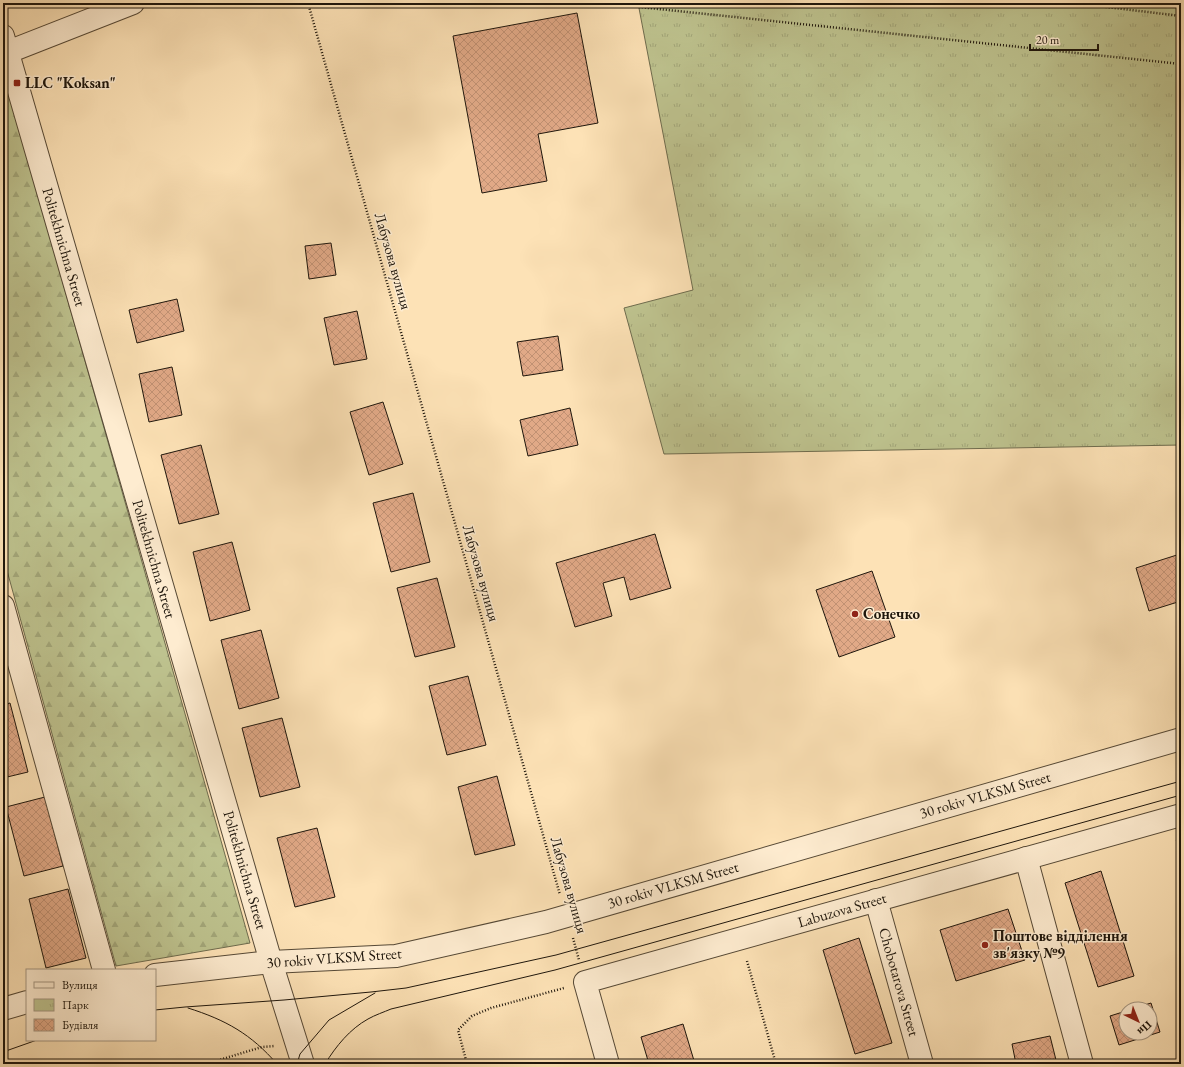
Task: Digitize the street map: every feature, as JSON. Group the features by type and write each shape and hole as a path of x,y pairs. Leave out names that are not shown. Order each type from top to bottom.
{"street":[{"path":"5,47 133,3"},
{"name":"Politekhnichna Street","path":"5,47 271,962 300,1055"},
{"path":"3,606 104,969"},
{"name":"30 rokiv VLKSM Street","path":"156,975 271,962 396,956 546,922 1181,739"},
{"name":"Labuzova Street","path":"585,982 1181,815"},
{"path":"1026,858 1082,1064"},
{"name":"Chobotarova Street","path":"876,900 922,1064"},
{"path":"585,982 608,1064"},
{"path":"3,1009 26,1002"}],"path":[{"name":"Лабузова вулиця","path":"308,3 585,982"},
{"path":"1073,3 1181,16"},
{"path":"630,6 1181,64"},
{"path":"740,939 776,1064"},
{"path":"467,1064 458,1030 472,1016 491,1008 585,982"},
{"path":"206,1064 262,1047 300,1055"}],"green space":[{"path":"638,3 1181,3 1181,445 664,454 624,308 693,290"},
{"path":"3,75 250,943 116,966 3,556"}],"building":[{"path":"577,13 598,123 538,134 547,181 482,193 453,36"},
{"path":"331,243 336,275 309,279 305,246"},
{"path":"177,299 184,331 137,343 129,310"},
{"path":"357,311 367,359 334,365 324,318"},
{"path":"558,336 563,370 523,376 517,342"},
{"path":"172,367 182,415 149,422 139,374"},
{"path":"383,402 403,464 369,475 350,412"},
{"path":"570,408 578,445 528,456 520,420"},
{"path":"201,445 219,514 179,524 161,455"},
{"path":"413,493 430,562 391,572 373,503"},
{"path":"655,534 671,588 630,600 624,577 603,583 612,616 575,627 556,563"},
{"path":"232,542 250,610 210,621 193,552"},
{"path":"1180,554 1181,601 1149,611 1136,568"},
{"name":"Сонечко","path":"872,571 895,637 839,657 816,590"},
{"path":"437,578 455,647 415,657 397,588"},
{"path":"261,630 279,698 239,709 221,640"},
{"path":"468,676 486,745 447,755 429,686"},
{"path":"10,703 28,772 3,778 3,705"},
{"path":"282,718 300,787 260,797 242,728"},
{"path":"497,776 515,845 475,855 458,787"},
{"path":"45,797 63,866 24,876 6,807"},
{"path":"317,828 335,897 295,907 277,838"},
{"path":"1101,871 1134,976 1098,987 1065,883"},
{"path":"68,889 86,958 46,968 29,899"},
{"path":"1008,909 1025,960 956,981 940,930"},
{"path":"859,938 892,1043 855,1054 823,950"},
{"path":"1118,1014 1118,1041 1132,1041 1119,1045 1110,1016"},
{"path":"683,1024 695,1064 649,1064 641,1037"},
{"path":"1050,1036 1057,1064 1016,1064 1012,1044"},
{"path":"376,1060 378,1064 363,1064"},
{"path":"1144,1061 1145,1064 1131,1064"}],"tram line":[{"path":"156,1010 284,1000 406,988 556,955 1181,781"},
{"path":"325,1064 349,1033 361,1023 391,1009 555,970 1181,795"},
{"path":"297,1064 300,1054 329,1020 375,993"},
{"path":"188,1008 237,1029 257,1044 277,1064"},
{"path":"3,1052 34,1041"}],"place":[{"name":"LLC \"Koksan\"","path":"17,83"},
{"name":"Сонечко","path":"855,614"},
{"name":"Поштове відділення зв'язку №9","path":"985,945"}]}
